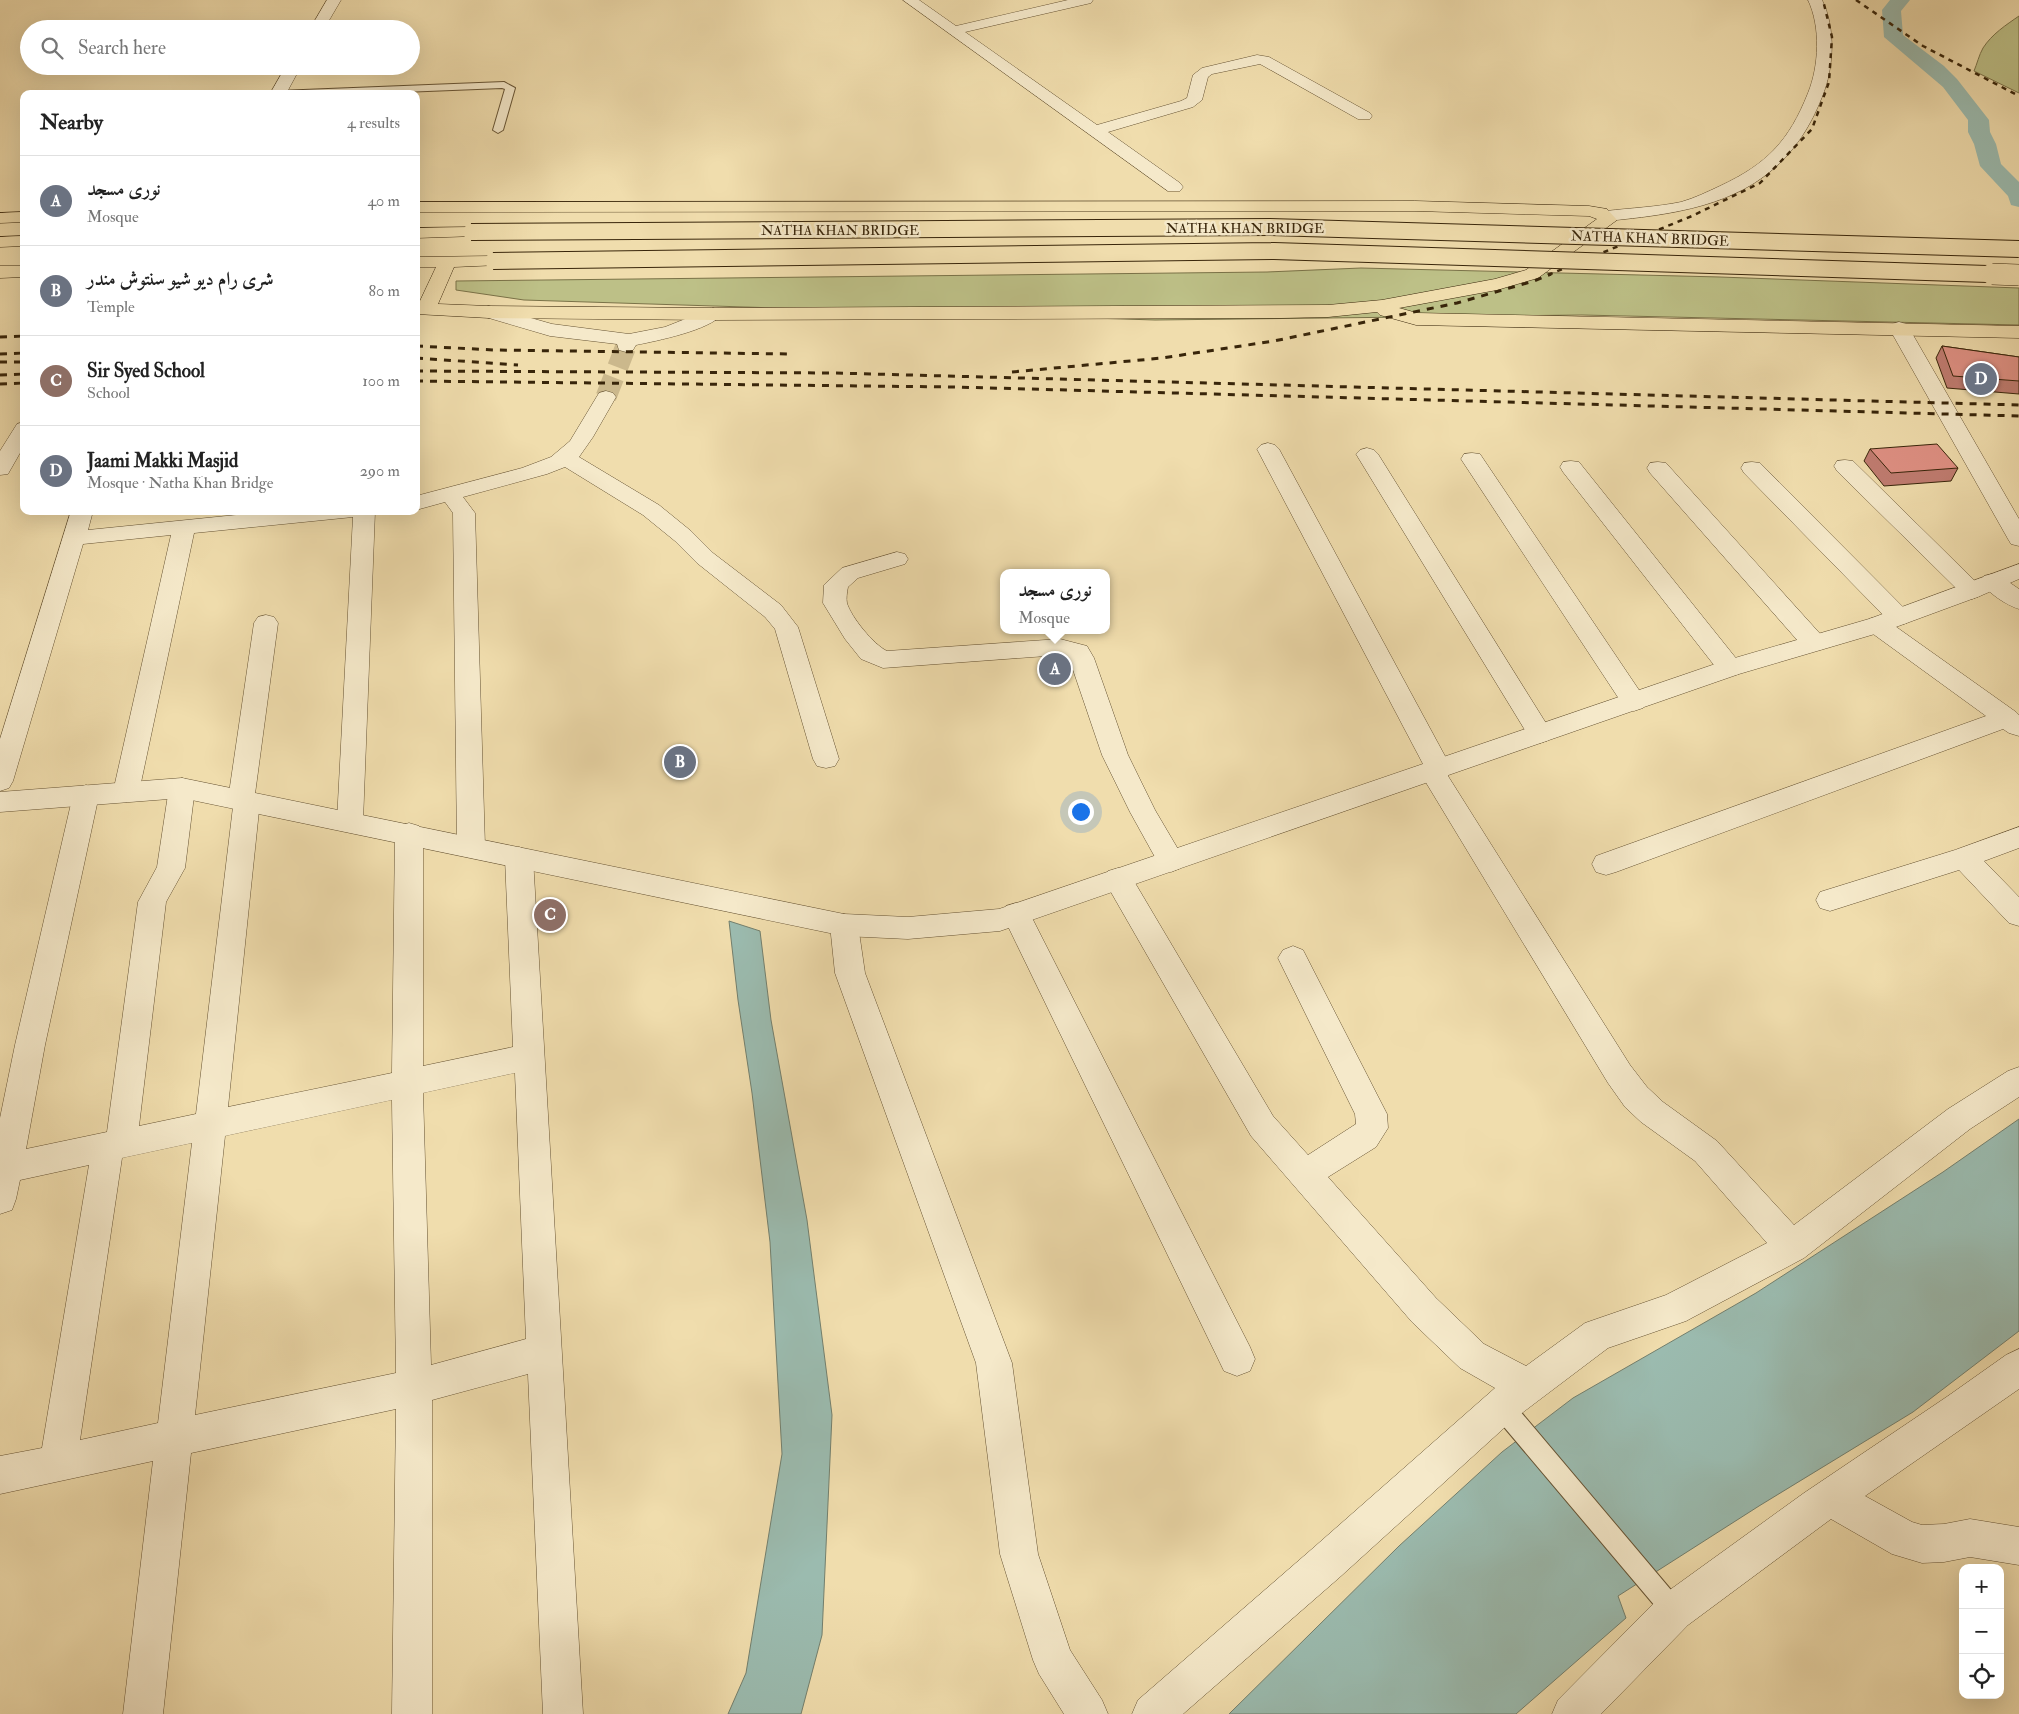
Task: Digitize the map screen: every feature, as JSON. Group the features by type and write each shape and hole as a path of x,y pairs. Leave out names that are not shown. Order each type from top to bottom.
{"highway":[{"path":"420,208 1415,206 1588,211 1606,216 1608,220 1532,274 1497,284 1382,306 1328,311 713,314 488,312 421,309 447,262"},
{"path":"0,218 20,217"},
{"name":"NATHA KHAN BRIDGE","path":"420,233 1270,227 2019,249"},
{"path":"0,242 20,241"},
{"name":"NATHA KHAN BRIDGE","path":"420,262 1274,251 2019,275"},
{"path":"0,272 20,271"},
{"path":"1382,306 1387,311 1416,319 2014,332"}],"street":[{"path":"322,20 334,0"},
{"path":"910,0 1174,188"},
{"path":"953,31 1086,0"},
{"path":"1606,216 1655,211 1695,203 1751,179 1776,161 1803,124 1821,80 1824,57 1817,3"},
{"path":"1095,131 1187,104 1194,100 1201,75 1207,71 1257,59 1264,60 1364,116"},
{"path":"280,90 289,75"},
{"path":"488,312 550,330 627,343 693,325 713,314"},
{"path":"1899,328 2019,539"},
{"path":"420,502 451,495 548,466 566,458 576,448 606,397"},
{"path":"0,469 20,435"},
{"path":"1268,449 1435,770 1613,1065 1630,1090 1652,1112 1706,1151 1792,1247"},
{"path":"1368,454 1540,734"},
{"path":"566,458 652,510 683,536 705,558 773,611 786,628 826,759"},
{"path":"1472,459 1634,702"},
{"path":"1845,466 1982,586 2019,601"},
{"path":"1571,467 1730,668"},
{"path":"1658,468 1814,643"},
{"path":"1752,468 1888,621 2013,723"},
{"path":"451,495 464,513 471,847"},
{"path":"0,781 81,515"},
{"path":"74,538 307,515"},
{"path":"350,822 364,515"},
{"path":"126,792 184,527"},
{"path":"897,559 850,573 836,585 835,603 853,633 870,653 883,660 1060,647 1078,652 1082,658 1115,755 1143,812 1171,861"},
{"path":"0,802 182,788 409,833 519,858 844,925 908,928 1000,920 1730,668 1888,621 2019,571"},
{"path":"143,1714 210,1125 244,800 266,623"},
{"path":"1606,864 2013,723"},
{"path":"58,1462 114,1145 152,902 171,868 182,788"},
{"path":"0,1199 30,1044 86,795"},
{"path":"409,833 407,1083 414,1387 412,1714"},
{"path":"1830,900 1964,858 2019,836"},
{"path":"519,858 563,1714"},
{"path":"1964,858 2019,915"},
{"path":"1118,879 1262,1126 1424,1310 1514,1396"},
{"path":"1016,914 1237,1359"},
{"path":"844,925 850,974 994,1363 1019,1554 1053,1660 1088,1714"},
{"path":"1293,958 1371,1114 1372,1128 1365,1137 1304,1174"},
{"path":"7,1168 529,1057"},
{"path":"1152,1714 1514,1396 1597,1335 1674,1308 1792,1247 1959,1120 2019,1080"},
{"path":"0,1474 414,1387 544,1352"},
{"path":"1572,1714 1674,1611 1830,1497 1961,1410 2019,1368"},
{"path":"1830,1497 1906,1540 1922,1544 1944,1543 1970,1538 2019,1546"}],"lane":[{"path":"378,90 504,85 510,88 498,130"},
{"path":"1514,1396 1674,1611"}],"green space":[{"path":"2019,16 2019,93 1974,71 1982,51 1991,38"},
{"path":"1361,268 1720,277 2019,288 2019,325 1582,315 1155,320 524,300 456,290 456,281 1267,272"}],"shaded area":[{"path":"729,921 760,931 771,1020 807,1220 832,1415 822,1635 801,1714 728,1714 746,1673 782,1454 770,1242"},
{"path":"2019,1119 2019,1331 1913,1412 1759,1506 1618,1596 1626,1618 1516,1714 1229,1714 1399,1546 1502,1452 1573,1398 1756,1293 1943,1172"}],"building":[{"path":"1942,346 2019,357 2019,381 1953,376"},
{"path":"1937,444 1958,468 1891,473 1870,449"}],"waterway":[{"path":"1901,0 1891,10 1894,37 1937,70 1950,83 1978,120 1979,132 1985,144 1991,166 2019,195 2019,200"}],"tunnel":[{"path":"606,397 626,346"}],"railway":[{"path":"1548,275 1692,216 1760,183 1812,129 1829,82 1832,37 1823,0"},
{"path":"1856,0 1923,46 2019,96"},
{"path":"1012,372 1162,358 1274,341 1457,303 1534,281 1551,274"},
{"path":"0,337 20,336"},
{"path":"420,346 495,350 791,354"},
{"path":"0,354 20,353"},
{"path":"420,358 518,365"},
{"path":"0,362 20,362"},
{"path":"420,371 836,373 2019,405"},
{"path":"0,375 20,374"},
{"path":"420,381 955,387 2019,416"},
{"path":"0,384 20,383"}],"place":[{"name":"Jaami Makki Masjid","path":"1981,379"},
{"name":"نوری مسجد","path":"1055,669"},
{"name":"شری رام دیو شیو سنتوش مندر","path":"680,762"},
{"name":"Sir Syed School","path":"550,915"}]}
